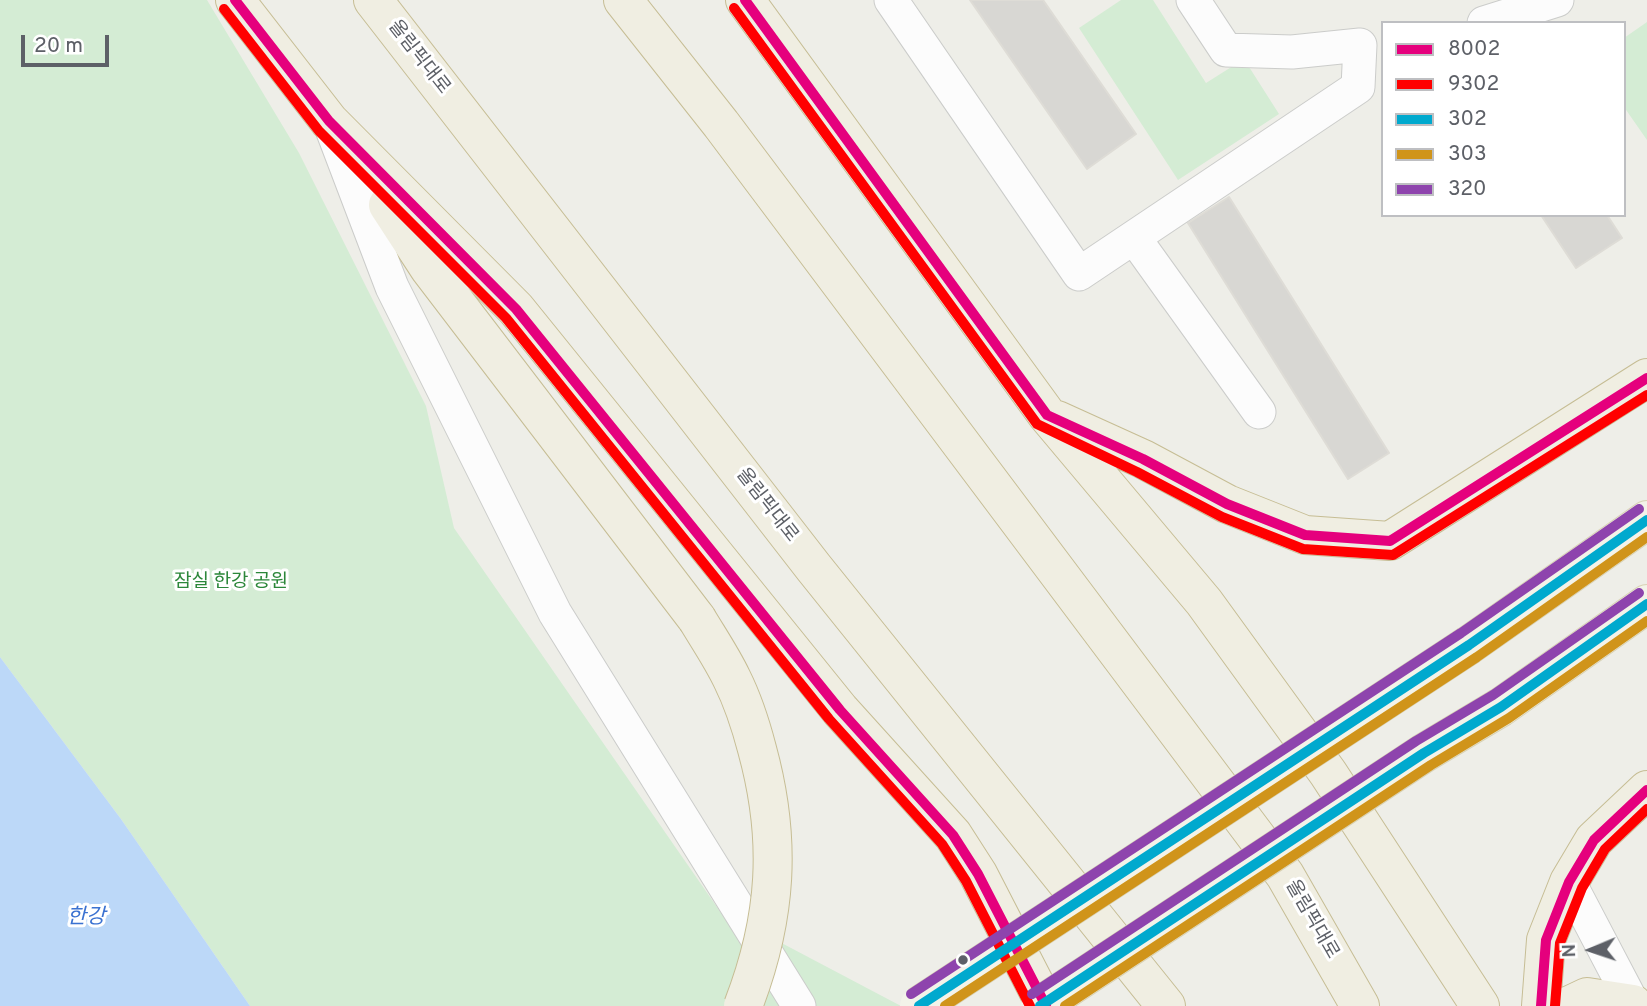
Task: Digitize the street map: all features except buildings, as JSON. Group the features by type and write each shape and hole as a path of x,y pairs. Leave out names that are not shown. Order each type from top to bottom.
{"highway":[{"path":"234,0 339,133 429,268 697,619 733,680 750,724 772,814 774,856 773,897 766,937 756,974 743,1006"},
{"name":"올림픽대로","path":"373,0 814,568 1166,1006"},
{"name":"올림픽대로","path":"623,0 721,124 1285,875 1360,1006"},
{"path":"745,0 1047,415 1218,622 1328,773 1480,1006"},
{"path":"339,133 516,309 840,710 953,835 978,874 1046,1006"},
{"path":"1047,415 1143,459 1227,504 1305,534 1390,541 1647,378"},
{"path":"1541,1006 1546,940 1569,882 1594,840 1647,790"},
{"path":"1568,1006 1587,997 1634,1005"}],"main road":[{"path":"919,1006 1469,645 1647,520"},
{"path":"1040,1006 1424,753 1502,706 1647,604"}],"street":[{"path":"891,0 1079,274 1135,239 1358,87 1371,43 1292,51 1226,50 1193,0"},
{"path":"1490,21 1557,0"},
{"path":"339,133 391,287 555,613 799,1006"},
{"path":"1135,239 1259,412"},
{"path":"1569,882 1634,1005"}],"green space":[{"name":"잠실 한강 공원","path":"0,0 207,0 299,153 426,406 454,528 719,910 901,1006 250,1006 121,819 0,657"},
{"path":"1121,0 1153,0 1206,83 1244,59 1279,114 1178,180 1079,28"},
{"path":"1647,22 1647,140 1626,110 1626,37"}],"water":[{"name":"한강","path":"0,657 121,819 250,1006 0,1006"}],"transit line":[{"name":"8002","path":"235,0 329,121 516,309 840,710 953,835 978,874 1046,1006"},
{"name":"8002","path":"745,0 1047,415 1143,459 1227,504 1305,535 1390,541 1647,378"},
{"name":"9302","path":"734,8 1037,424 1222,517 1303,549 1393,555 1647,395"},
{"name":"9302","path":"224,9 319,131 506,318 829,719 942,844 966,881 1030,1006"},
{"name":"320","path":"911,994 1461,633 1639,509"},
{"name":"302","path":"919,1006 1469,645 1647,520"},
{"name":"303","path":"945,1006 1477,657 1647,537"},
{"name":"320","path":"1032,994 1416,741 1493,695 1639,593"},
{"name":"302","path":"1040,1006 1424,753 1501,707 1647,604"},
{"name":"303","path":"1065,1006 1431,765 1509,718 1647,621"},
{"name":"8002","path":"1541,1006 1546,940 1569,882 1594,840 1647,790"},
{"name":"9302","path":"1555,1006 1560,943 1582,888 1605,849 1647,809"}]}
